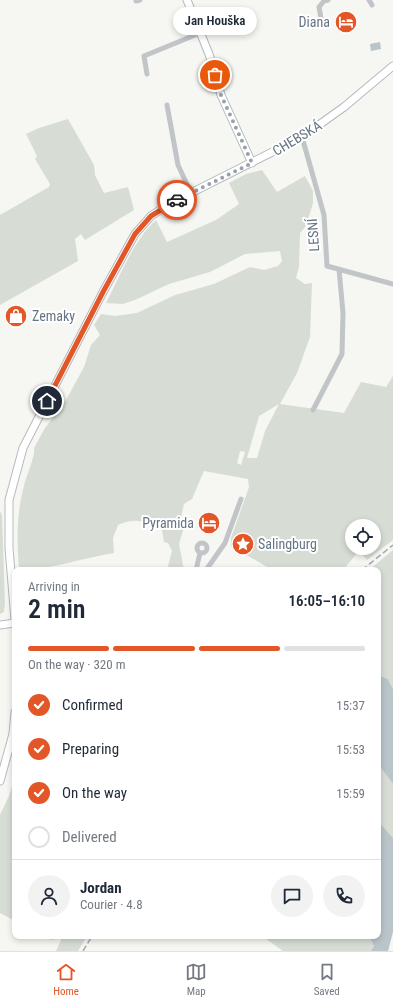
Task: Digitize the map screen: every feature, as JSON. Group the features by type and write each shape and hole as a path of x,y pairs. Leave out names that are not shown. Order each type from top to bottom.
{"street":[{"path":"187,0 221,95 252,163"},
{"path":"321,18 319,7 324,1 328,0"},
{"path":"369,0 372,5"},
{"path":"147,74 144,56 200,33"},
{"name":"CHEBSKÁ","path":"12,585 9,548 9,500 23,448 106,286 135,234 151,216 191,193 302,137 344,107 393,66"},
{"path":"166,105 178,165 191,193"},
{"name":"LESNÍ","path":"302,137 324,215 327,266 393,284"},
{"path":"314,410 342,354 343,313 339,269"},
{"path":"208,567 225,543 241,499"},
{"path":"197,567 200,553"},
{"path":"0,625 12,623"},
{"path":"0,781 12,738"}],"shaded area":[{"path":"380,42 381,49 371,51 370,44"},
{"path":"68,119 94,165 95,175 104,193 128,187 134,210 85,240 81,234 75,239 78,261 0,305 0,215 49,187 50,184 35,159 37,156 26,134 39,128"},
{"path":"262,170 277,192 305,176 313,191 313,203 306,226 300,233 299,267 296,278 305,284 312,283 310,337 297,373 280,404 344,413 361,382 386,387 393,376 393,540 381,549 381,519 345,519 345,555 356,555 346,567 267,567 231,546 231,538 249,487 248,479 204,471 192,499 184,504 180,522 184,527 179,544 183,567 168,567 172,551 168,543 164,542 162,530 145,522 130,521 118,525 113,538 114,553 48,567 19,567 18,518 21,497 34,455 34,448 45,428 66,400 84,367 91,345 100,335 94,325 101,314 115,316 137,313 175,295 214,284 250,267 264,270 278,266 282,261 280,251 245,254 210,272 169,284 135,300 123,304 106,303 140,238 156,220 167,242 216,220 239,204 229,183 246,174","holes":["279,404 265,431 257,458 247,458 259,416","240,451 245,452 241,465 237,463"]},
{"path":"0,511 2,515 5,604 4,612 0,614"},
{"path":"393,550 393,689 388,679 381,676 381,567 373,567"},
{"path":"363,555 374,555 367,560"},
{"path":"381,676 388,679 393,689 393,784 381,768"},
{"path":"381,768 393,784 393,838 381,824"},
{"path":"12,786 12,919 0,913 0,815"},
{"path":"381,824 393,838 393,932 388,951 371,951 374,946 370,939 381,939"},
{"path":"62,939 85,939 78,951 56,951"},
{"path":"266,939 370,939 374,946 371,951 283,951"}],"railway":[{"path":"366,567 393,545"},
{"path":"83,951 90,939"}],"way so far":[{"path":"177,200 252,163 221,95 215,75"}],"place":[{"name":"Diana","path":"346,22"},
{"name":"Jan Houška","path":"215,75"},
{"name":"Zemaky","path":"16,316"},
{"name":"Pyramida","path":"209,523"},
{"name":"Salingburg","path":"243,544"}],"route":[{"path":"47,401 116,267 135,234 151,216 177,200"}]}
